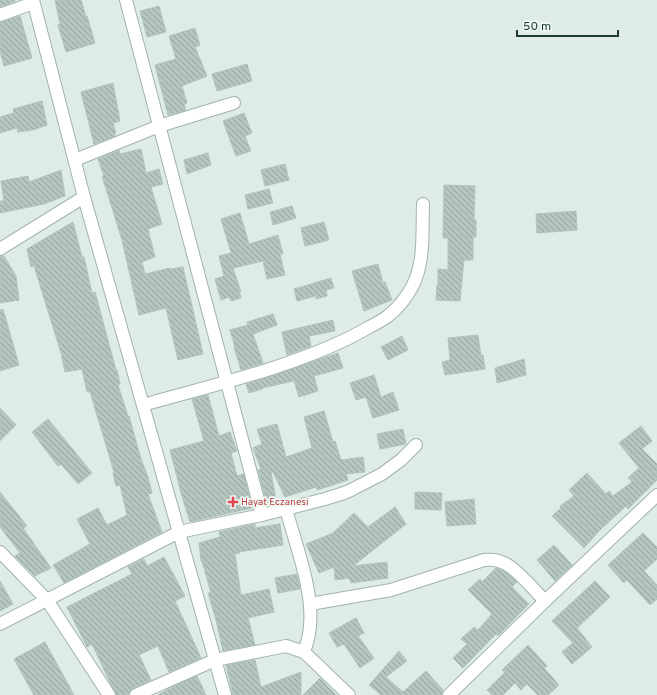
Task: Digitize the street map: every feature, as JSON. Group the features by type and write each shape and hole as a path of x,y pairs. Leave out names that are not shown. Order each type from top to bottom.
{"street":[{"path":"126,0 262,515"},
{"path":"0,15 33,2 84,197 225,695"},
{"path":"75,160 159,126 234,103"},
{"path":"0,249 84,197"},
{"path":"143,405 227,382 291,362 317,352 353,335 388,316 406,297 418,273 423,204"},
{"path":"0,624 179,532 262,515 347,492 382,474 401,460 416,445"},
{"path":"449,695 545,601 657,495"},
{"path":"286,509 304,575 310,604 309,634 304,652"},
{"path":"0,552 47,600 109,695"},
{"path":"310,604 391,590 484,560 492,559 506,563 545,601"},
{"path":"136,695 215,660 286,646 304,652 349,695"}],"building":[{"path":"0,0 15,0 15,1 0,7"},
{"path":"55,0 81,0 95,43 66,52 58,25 60,24"},
{"path":"159,6 166,32 147,37 140,11"},
{"path":"20,16 32,58 4,66 0,51 0,22"},
{"path":"195,28 200,45 195,47 207,76 182,86 187,103 184,104 186,110 168,115 155,65 176,59 169,36"},
{"path":"247,64 252,81 217,91 212,74"},
{"path":"113,83 120,121 113,123 116,133 114,134 115,136 94,144 81,92"},
{"path":"42,101 47,125 33,130 18,132 17,128 0,133 0,117 14,113 13,109"},
{"path":"244,113 252,133 245,136 251,151 236,156 223,121"},
{"path":"141,149 146,173 159,169 163,184 151,187 162,224 148,229 155,257 142,262 145,274 170,268 183,267 203,354 178,360 166,308 139,315 122,240 98,159 119,150 120,154"},
{"path":"208,153 211,165 187,174 184,160"},
{"path":"285,164 289,180 265,186 261,170"},
{"path":"61,170 65,196 44,204 0,213 0,201 4,201 1,181 28,176 29,182"},
{"path":"444,185 475,186 474,220 476,220 476,237 473,237 473,260 464,260 460,301 436,300 438,269 448,270 448,238 443,238"},
{"path":"269,189 273,203 248,209 245,195"},
{"path":"292,206 296,218 273,225 270,212"},
{"path":"576,211 577,230 537,233 536,214"},
{"path":"240,213 249,244 278,235 283,254 280,254 285,275 267,279 263,261 233,268 241,292 239,292 241,298 231,301 229,297 221,300 215,279 224,276 219,256 231,253 221,219"},
{"path":"73,222 82,257 84,257 92,293 95,292 117,370 120,384 118,385 148,477 152,493 148,494 162,532 64,583 53,565 90,544 77,519 98,508 107,525 127,515 120,485 116,486 114,472 90,392 87,392 82,369 65,372 61,353 34,266 31,267 27,249"},
{"path":"324,222 329,240 305,246 301,228"},
{"path":"0,256 4,256 16,276 19,300 0,303"},
{"path":"378,264 383,283 385,282 392,300 364,311 352,271"},
{"path":"331,278 334,288 326,290 327,296 316,299 316,296 297,301 294,289"},
{"path":"3,309 19,365 0,371 0,310"},
{"path":"273,314 277,325 253,334 263,363 241,370 230,330 248,325 247,322"},
{"path":"333,320 335,331 309,336 311,346 287,355 282,332"},
{"path":"478,335 481,356 483,355 485,369 445,375 442,362 450,360 448,338"},
{"path":"402,336 408,350 388,360 381,347"},
{"path":"338,353 343,368 314,376 318,391 299,397 294,381 262,388 249,393 246,384"},
{"path":"524,359 526,375 497,383 495,368"},
{"path":"374,375 381,397 393,392 399,410 373,418 366,397 356,400 350,383"},
{"path":"208,395 219,436 230,432 237,451 231,453 237,476 244,474 252,508 190,522 170,450 204,441 192,399"},
{"path":"0,408 16,425 0,441"},
{"path":"324,411 333,442 335,441 341,460 363,457 365,472 346,474 348,480 317,490 316,487 285,497 273,472 271,472 276,500 267,504 258,470 261,469 253,448 262,444 257,429 277,424 286,457 312,448 304,417"},
{"path":"48,419 92,473 78,484 61,464 58,466 32,432"},
{"path":"641,426 652,441 642,449 657,464 657,480 628,509 626,506 599,531 584,548 552,516 561,508 560,506 574,496 569,490 587,473 606,494 609,491 613,496 632,482 628,478 639,468 619,443"},
{"path":"403,429 406,444 380,449 377,434"},
{"path":"0,492 27,526 23,528 51,568 35,576 15,556 20,553 0,527"},
{"path":"415,492 442,493 441,510 415,509"},
{"path":"474,499 476,524 447,526 445,502"},
{"path":"395,507 406,524 353,566 387,562 388,578 351,583 349,578 335,580 334,567 319,573 306,544 333,533 354,513 368,527"},
{"path":"255,524 255,528 280,524 283,545 239,552 240,553 235,554 241,595 269,589 274,612 248,618 255,645 223,651 208,593 211,593 201,561 199,543 220,537 219,532"},
{"path":"643,533 657,547 657,559 644,571 657,585 657,599 650,605 627,580 624,583 608,565"},
{"path":"554,545 572,565 555,581 537,560"},
{"path":"164,557 185,596 175,601 201,658 169,672 158,646 139,655 151,680 133,688 129,695 116,695 92,644 87,647 67,607 132,574 128,567 144,559 147,566"},
{"path":"496,568 507,573 517,582 512,587 529,604 498,636 496,634 463,668 453,658 467,644 461,639 474,627 478,630 492,614 468,590 480,579 482,582"},
{"path":"297,574 300,589 278,593 275,578"},
{"path":"0,581 13,604 0,611"},
{"path":"595,581 610,597 577,628 592,647 572,664 562,652 573,643 552,621"},
{"path":"356,618 364,633 358,636 374,658 360,668 344,644 337,647 329,633"},
{"path":"45,642 74,695 34,695 14,659"},
{"path":"528,645 547,666 544,668 559,685 548,695 538,695 527,684 521,690 515,683 503,695 492,695 487,690 505,672 502,670"},
{"path":"399,651 407,661 386,677 403,692 426,671 443,690 442,695 381,695 369,685"},
{"path":"255,660 261,687 301,672 301,695 233,695 226,665"},
{"path":"197,676 206,695 158,695 174,686"},
{"path":"320,678 336,695 303,695"}],"place":[{"name":"Hayat Eczanesi","path":"233,502"}]}
